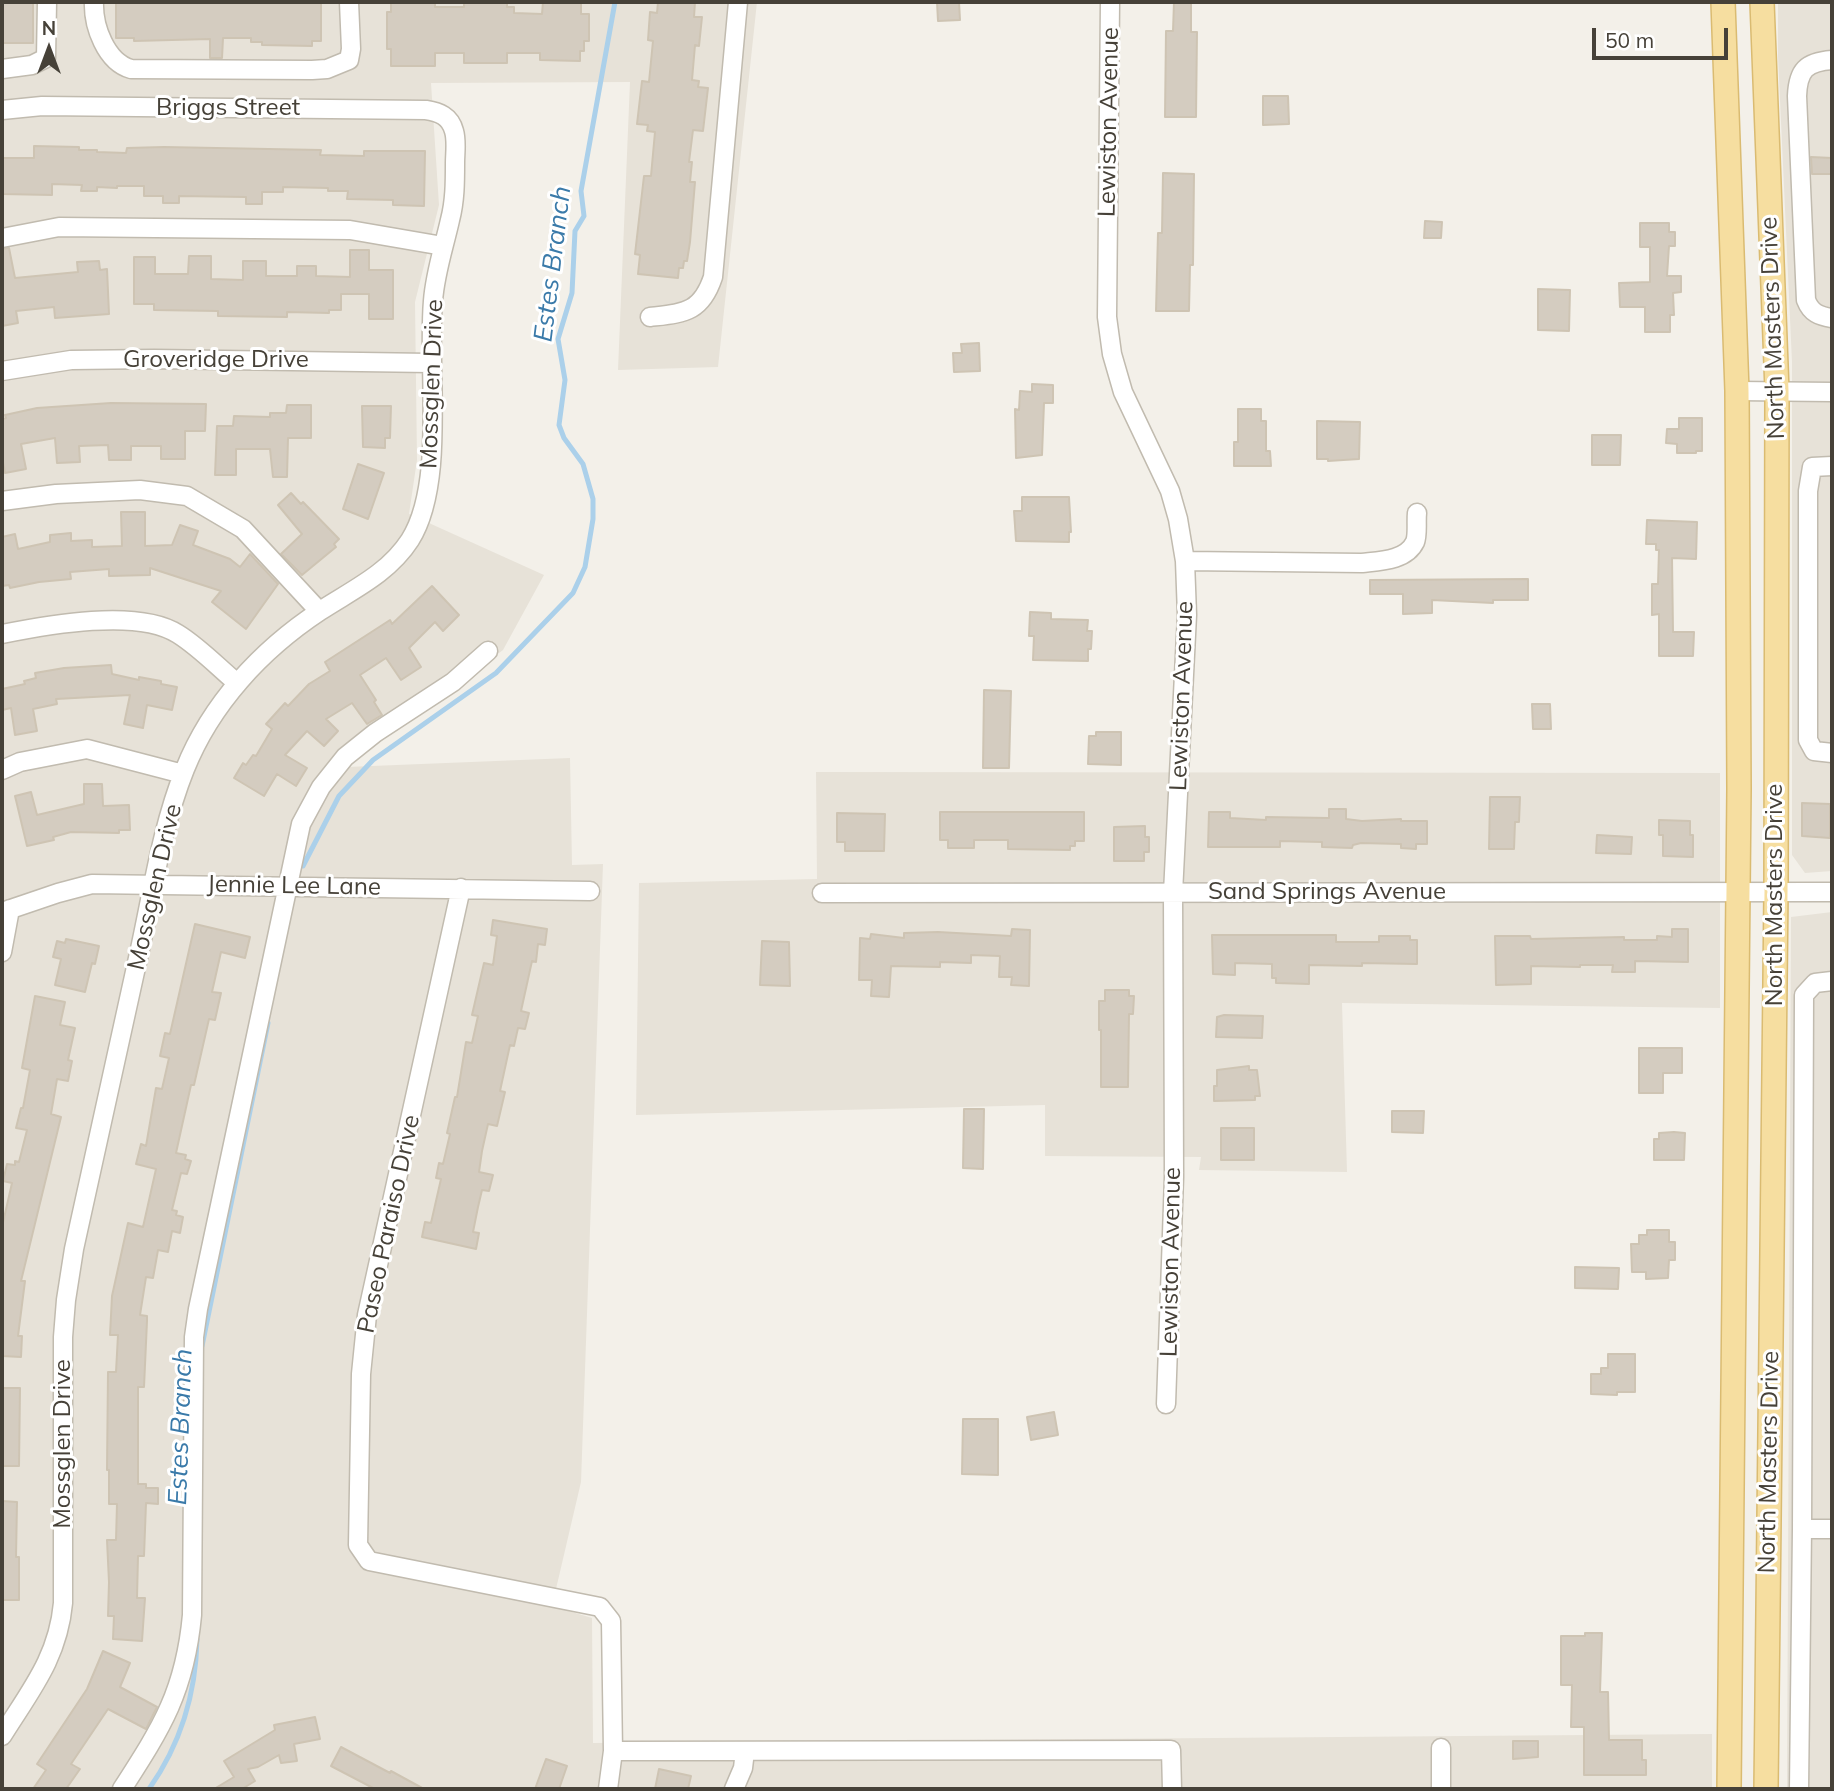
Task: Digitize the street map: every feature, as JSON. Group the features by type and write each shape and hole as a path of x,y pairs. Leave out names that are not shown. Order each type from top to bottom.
{"main road":[{"name":"North Masters Drive","path":"1724,2 1737,391 1738,891 1729,1789"},
{"name":"North Masters Drive","path":"1762,2 1777,391 1776,892 1766,1789"},
{"path":"1732,1363 1770,1363"},
{"path":"1729,1738 1766,1739"}],"street":[{"path":"2,69 32,65 46,58 47,2"},
{"path":"93,2 93,17 111,56 121,66 131,69 298,70 327,69 349,60 349,2"},
{"path":"650,317 680,313 698,304 707,295 713,277 738,2"},
{"name":"Lewiston Avenue","path":"1110,2 1107,317 1112,354 1123,392 1170,491 1185,561 1187,615 1173,893 1174,1177 1166,1404"},
{"path":"1832,60 1817,62 1801,73 1797,96 1805,300 1809,309 1819,316 1832,318"},
{"name":"Briggs Street","path":"2,110 42,106 426,110 441,113 450,122"},
{"name":"Mossglen Drive","path":"2,1736 41,1674 60,1629 66,1300 74,1249 168,824 195,746 237,683 276,644 319,611 366,583 393,561 418,526 426,500 432,463 430,363 433,302 454,197 456,138 450,122"},
{"path":"2,238 59,227 350,230 443,246"},
{"name":"Groveridge Drive","path":"2,371 71,360 430,363"},
{"path":"1737,391 1832,391"},
{"path":"1832,466 1812,467 1808,491 1808,740 1814,751 1832,754"},
{"path":"2,501 56,494 140,490 187,496 243,529 319,611"},
{"path":"1185,561 1362,563 1387,560 1408,551 1416,541 1417,513"},
{"path":"2,634 87,622 142,621 179,634 237,683"},
{"path":"122,1789 155,1738 174,1700 186,1660 192,1615 194,1337 287,885 302,824 321,787 345,757 375,733 453,682 488,651"},
{"path":"2,769 20,762 87,749 183,775"},
{"name":"Jennie Lee Lane","path":"6,911 92,884 590,891"},
{"name":"Paseo Paraiso Drive","path":"461,888 367,1315 361,1374 358,1545 369,1561 600,1607 611,1621 613,1751"},
{"name":"Sand Springs Avenue","path":"822,892 1832,892"},
{"path":"2,952 6,911"},
{"path":"1799,1789 1804,995 1815,984 1832,981"},
{"path":"1802,1528 1832,1529"},
{"path":"1441,1748 1441,1789"},
{"path":"608,1789 613,1751 1171,1750 1172,1789"},
{"path":"734,1789 743,1768 745,1751"}],"shaded area":[{"path":"2,2 757,2 718,367 618,370 630,82 431,83 439,205 415,302 417,460 409,514 544,575 503,650 347,767 570,758 572,865 603,864 581,1482 552,1606 592,1618 593,1743 1712,1734 1712,1789 2,1789"},
{"path":"1778,2 1832,2 1832,871 1805,873 1792,855 1792,362"},
{"path":"816,772 1720,773 1720,1008 1342,1003 1347,1172 1199,1170 1201,1157 1045,1156 1045,1105 636,1115 639,883 817,879"},
{"path":"1832,912 1832,1789 1787,1789 1791,917"}],"building":[{"path":"2,2 33,2 33,43 2,43"},
{"path":"116,2 321,2 321,41 312,41 312,46 262,45 262,42 251,42 251,38 223,38 222,58 210,58 210,39 134,41 134,38 116,38"},
{"path":"391,2 435,2 435,7 464,7 464,2 507,2 507,7 514,7 514,13 542,14 543,2 581,2 581,14 589,14 589,41 584,41 580,61 540,60 540,53 507,53 507,63 464,63 464,53 435,53 435,66 391,66 391,49 387,49 387,12 391,12"},
{"path":"658,2 695,2 694,17 702,17 699,46 695,45 692,80 699,81 698,87 708,88 703,131 693,130 689,162 692,162 690,182 695,182 690,242 687,261 684,261 683,268 679,268 678,278 638,274 640,255 635,254 644,176 651,176 655,132 647,131 648,125 637,124 642,81 649,82 653,41 648,40 650,12 657,13"},
{"path":"937,2 959,2 960,20 938,21"},
{"path":"1174,2 1191,2 1191,32 1197,32 1196,117 1165,117 1166,31 1173,31"},
{"path":"1263,96 1288,96 1289,124 1263,125"},
{"path":"34,146 79,147 79,150 126,153 127,148 164,147 321,150 320,155 364,156 364,151 425,151 424,206 393,205 393,200 347,199 348,191 328,191 328,188 283,187 283,192 262,192 262,204 246,204 246,197 179,196 179,203 163,203 163,196 144,196 144,186 97,187 97,191 81,191 82,185 52,184 52,195 2,194 2,158 34,158"},
{"path":"1811,157 1832,158 1832,174 1812,174"},
{"path":"1163,173 1194,174 1193,265 1190,265 1189,311 1156,311"},
{"path":"1425,221 1442,222 1441,238 1424,238"},
{"path":"1640,223 1669,223 1669,232 1675,232 1675,246 1669,246 1667,276 1681,276 1681,292 1673,293 1674,315 1670,315 1670,332 1645,332 1645,307 1620,307 1619,283 1650,282 1650,247 1640,247"},
{"path":"9,248 15,278 78,272 77,262 99,261 100,270 107,269 109,314 55,318 54,307 16,311 18,323 2,326 2,249"},
{"path":"350,250 369,250 369,270 393,270 393,319 369,319 369,294 341,294 341,310 329,310 329,313 287,312 287,317 218,316 218,311 154,310 154,304 134,304 134,257 155,257 155,274 188,274 189,256 211,256 211,279 243,280 243,261 266,261 266,276 297,276 297,266 316,266 316,276 350,277"},
{"path":"1538,289 1570,290 1569,331 1538,330"},
{"path":"979,343 980,371 954,372 953,353 962,353 961,344"},
{"path":"1032,384 1053,385 1053,403 1044,403 1042,455 1016,458 1015,409 1019,410 1020,391 1032,392"},
{"path":"111,403 206,404 205,431 185,431 185,459 161,459 161,446 131,446 131,460 109,460 108,445 79,446 80,462 57,463 55,438 21,444 26,469 5,473 2,457 2,419 6,418 5,415 37,408"},
{"path":"287,405 311,405 311,438 288,438 287,477 273,477 270,449 236,449 236,475 215,475 217,426 233,426 234,416 270,417 270,413 286,413"},
{"path":"362,406 391,406 390,438 385,438 385,448 363,447"},
{"path":"1238,409 1261,409 1261,421 1266,421 1266,451 1270,451 1271,466 1234,466 1234,442 1238,442"},
{"path":"1679,418 1702,418 1702,451 1677,453 1677,444 1666,443 1667,429 1679,429"},
{"path":"1317,421 1360,422 1359,459 1317,459"},
{"path":"1592,435 1621,435 1620,465 1592,465"},
{"path":"358,464 384,473 368,519 343,509"},
{"path":"291,493 339,539 334,544 336,547 302,575 281,554 302,534 278,505"},
{"path":"1022,497 1069,497 1069,542 1016,541 1014,511 1022,511"},
{"path":"121,512 145,512 145,546 172,545 180,525 198,531 193,545 230,559 240,567 250,554 278,584 246,629 212,602 221,591 150,568 150,575 109,576 109,569 70,572 71,579 10,588 9,585 2,586 2,537 15,534 18,549 50,542 50,535 71,533 71,541 92,540 92,547 122,546"},
{"path":"1647,520 1697,522 1696,559 1672,558 1673,632 1694,632 1693,656 1659,656 1659,614 1652,615 1652,584 1658,584 1659,550 1656,550 1656,544 1646,544"},
{"path":"1528,579 1528,600 1493,600 1493,603 1432,600 1432,613 1403,614 1403,594 1370,594 1370,580"},
{"path":"432,586 459,615 443,631 435,622 409,648 421,667 401,680 386,658 360,675 382,715 367,724 352,703 326,719 338,731 324,746 307,731 285,755 307,768 296,786 277,774 264,796 234,778 243,763 246,765 253,755 256,756 272,729 266,724 285,703 288,706 309,684 330,671 325,662 390,620 392,624"},
{"path":"1030,612 1051,613 1051,619 1088,620 1087,631 1092,631 1088,661 1033,660 1034,636 1029,636"},
{"path":"111,665 112,674 139,680 139,677 161,681 161,684 177,687 172,710 147,705 143,728 124,724 130,695 56,699 57,704 33,709 37,731 15,735 11,708 2,710 2,689 25,684 24,681 36,678 35,673"},
{"path":"984,690 1011,691 1009,768 983,768"},
{"path":"1532,704 1550,704 1551,729 1533,729"},
{"path":"1096,732 1121,732 1121,765 1088,764 1089,736 1096,736"},
{"path":"84,784 102,784 103,806 129,805 130,830 119,830 119,833 71,832 53,837 54,840 27,846 15,796 31,792 37,815 84,804"},
{"path":"1490,797 1520,797 1519,822 1515,822 1514,849 1489,849"},
{"path":"1802,803 1830,804 1830,838 1802,836"},
{"path":"1329,809 1346,809 1346,819 1362,821 1427,821 1427,844 1416,844 1416,849 1401,848 1401,844 1361,843 1353,845 1352,848 1322,847 1322,842 1280,841 1280,847 1208,847 1209,812 1230,812 1230,818 1266,820 1266,817 1329,818"},
{"path":"940,812 1084,812 1084,841 1075,841 1075,846 1070,846 1070,850 1008,849 1008,840 974,840 974,848 948,848 948,840 940,840"},
{"path":"837,813 885,814 884,851 845,851 845,842 837,842"},
{"path":"1659,820 1690,821 1693,857 1663,856 1663,835 1659,835"},
{"path":"1145,826 1145,837 1149,837 1149,852 1144,852 1144,861 1114,861 1114,827"},
{"path":"1597,835 1632,837 1631,854 1596,853"},
{"path":"493,920 547,929 545,945 538,944 536,962 532,961 521,1011 529,1013 525,1029 518,1028 514,1046 510,1045 500,1091 505,1092 497,1126 488,1124 482,1151 479,1172 493,1175 489,1191 482,1190 478,1207 473,1232 479,1233 476,1249 422,1237 425,1222 431,1223 441,1179 436,1178 439,1163 443,1164 450,1134 447,1133 457,1097 466,1042 472,1043 478,1016 472,1015 484,963 493,965 497,936 491,935"},
{"path":"195,924 250,937 245,958 221,952 212,992 221,993 215,1020 209,1019 176,1153 186,1155 185,1159 191,1161 187,1174 181,1173 172,1210 183,1217 180,1233 172,1231 168,1252 158,1250 153,1278 146,1277 140,1315 147,1316 147,1321 144,1387 138,1387 138,1484 146,1484 146,1488 158,1488 158,1504 146,1503 144,1556 138,1556 137,1598 145,1598 142,1641 113,1639 114,1616 108,1616 107,1540 116,1540 117,1504 109,1504 108,1372 116,1372 118,1335 110,1335 112,1296 128,1223 143,1227 156,1169 136,1164 141,1144 146,1146 156,1088 162,1089 169,1058 160,1056 165,1033 170,1034"},
{"path":"1012,929 1030,930 1029,986 1011,985 1012,977 999,977 1000,956 971,955 971,963 940,962 940,967 891,966 889,997 871,996 872,980 859,980 860,938 870,939 871,934 904,938 904,933 938,932 1011,936"},
{"path":"1672,929 1688,929 1688,962 1635,961 1635,972 1612,972 1613,965 1531,966 1531,984 1496,985 1495,936 1530,936 1531,939 1624,937 1624,940 1657,940 1657,936 1672,937"},
{"path":"1212,935 1336,935 1336,942 1379,942 1379,936 1410,936 1410,940 1417,940 1417,964 1309,965 1309,984 1276,983 1276,978 1272,978 1272,964 1235,963 1235,975 1213,974"},
{"path":"66,939 99,946 85,992 55,985 61,959 53,957 57,941 65,943"},
{"path":"762,941 789,942 790,986 760,985"},
{"path":"1105,990 1129,990 1129,996 1134,996 1133,1014 1129,1014 1128,1087 1101,1087 1099,1001 1105,1001"},
{"path":"35,996 65,1002 60,1025 75,1028 68,1060 72,1061 68,1081 57,1079 51,1114 61,1117 21,1281 25,1281 18,1336 22,1336 21,1357 2,1356 2,1227 12,1183 3,1181 7,1164 15,1165 15,1161 19,1162 27,1130 16,1128 23,1108 30,1070 22,1068"},
{"path":"1263,1016 1262,1038 1216,1037 1217,1017"},
{"path":"1639,1048 1682,1048 1682,1073 1663,1073 1663,1093 1639,1093"},
{"path":"1249,1066 1249,1070 1257,1070 1260,1096 1255,1096 1255,1100 1214,1101 1217,1070"},
{"path":"964,1109 984,1109 983,1169 963,1168"},
{"path":"1392,1111 1424,1111 1423,1133 1392,1132"},
{"path":"1221,1128 1254,1128 1254,1160 1221,1160"},
{"path":"1659,1133 1685,1133 1684,1160 1654,1160 1654,1139 1659,1139"},
{"path":"1647,1230 1669,1230 1669,1242 1675,1242 1675,1260 1669,1260 1668,1278 1646,1279 1646,1272 1632,1272 1631,1244 1639,1244 1639,1235 1647,1235"},
{"path":"1575,1267 1619,1268 1618,1289 1575,1288"},
{"path":"1608,1354 1635,1354 1635,1392 1617,1392 1617,1395 1591,1394 1591,1374 1601,1374 1601,1368 1608,1368"},
{"path":"2,1388 20,1388 19,1466 2,1466"},
{"path":"1054,1412 1058,1435 1031,1440 1027,1417"},
{"path":"963,1419 998,1419 998,1475 962,1474"},
{"path":"2,1501 17,1502 16,1557 19,1557 19,1600 2,1600"},
{"path":"1585,1633 1602,1633 1600,1692 1608,1692 1609,1740 1642,1740 1642,1760 1646,1760 1646,1775 1584,1775 1584,1727 1571,1727 1572,1685 1561,1685 1561,1636 1585,1636"},
{"path":"103,1651 130,1663 120,1687 157,1707 146,1729 108,1709 71,1764 80,1769 66,1789 33,1789 46,1770 37,1764 87,1689"},
{"path":"315,1717 320,1739 294,1744 297,1761 281,1763 279,1755 258,1767 248,1769 255,1781 242,1789 214,1789 234,1777 224,1761 275,1730 274,1725"},
{"path":"1513,1741 1538,1741 1538,1757 1513,1759"},
{"path":"341,1747 424,1789 375,1789 331,1766"},
{"path":"546,1759 567,1766 559,1789 535,1789"},
{"path":"659,1769 691,1776 688,1789 655,1789"}],"waterway":[{"name":"Estes Branch","path":"303,866 339,796 373,760 496,673 573,593 585,567 593,519 593,499 583,464 564,438 559,425 565,380 558,339 572,293 575,231 584,216 581,191 615,2"},
{"name":"Estes Branch","path":"202,1346 268,1023"},
{"name":"Estes Branch","path":"149,1789 169,1755 184,1718 190,1699 197,1639"}]}
